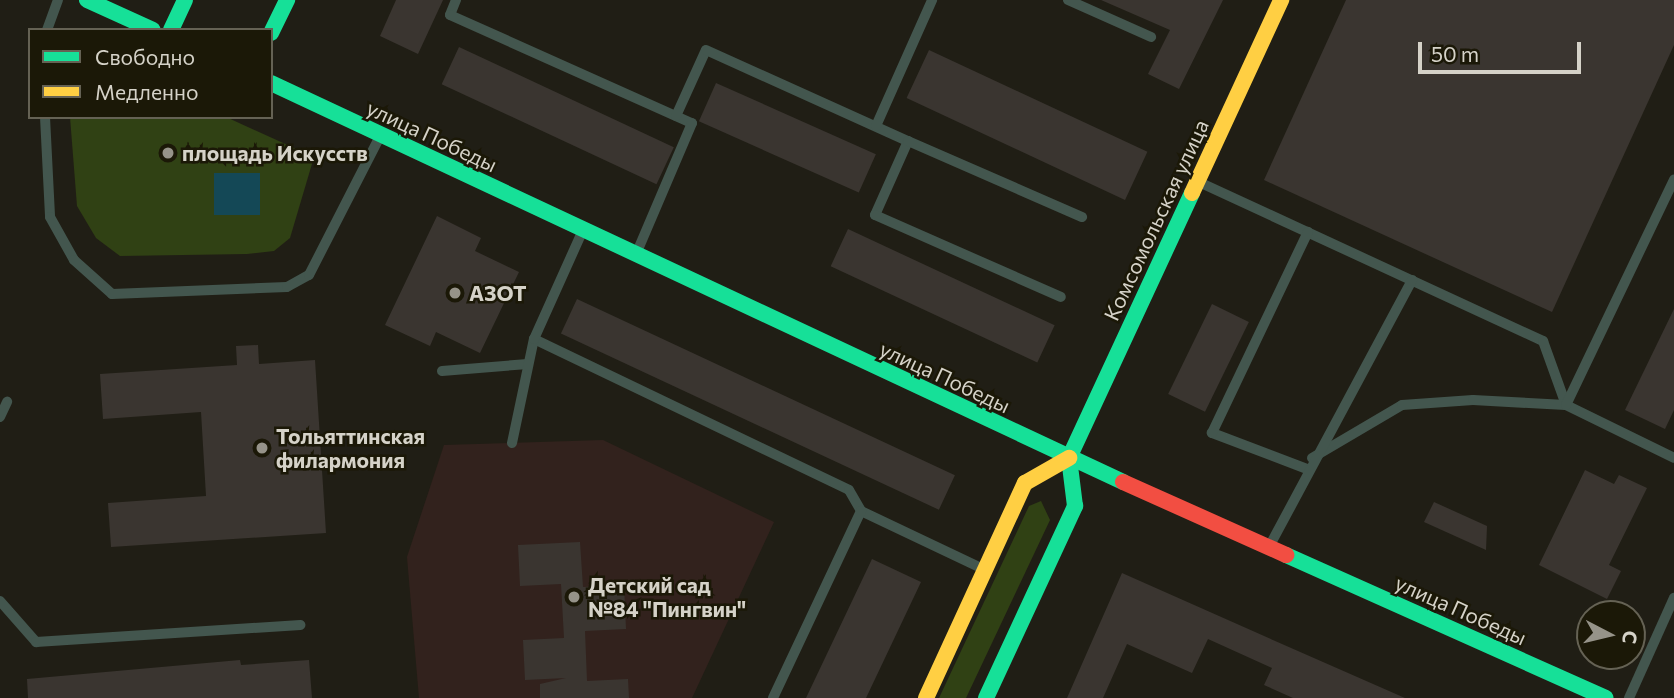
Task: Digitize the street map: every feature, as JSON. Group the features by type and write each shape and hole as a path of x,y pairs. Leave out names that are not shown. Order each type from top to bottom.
{"main road":[{"path":"86,0 149,28"},
{"path":"172,28 185,0"},
{"path":"273,29 287,0"},
{"name":"Комсомольская улица","path":"1069,457 1281,0"},
{"name":"улица Победы","path":"273,84 1069,457 1605,698"},
{"path":"926,698 1025,483 1069,457 1075,506 985,698"}],"lane":[{"path":"48,28 58,0"},
{"path":"457,0 450,15 692,123 636,255"},
{"path":"876,126 932,0"},
{"path":"1068,0 1151,37"},
{"path":"676,116 706,50 1082,217"},
{"path":"46,119 50,217 74,261 112,294 287,287 309,275 381,135"},
{"path":"908,141 875,215 1060,298"},
{"path":"1566,405 1674,180"},
{"path":"1197,181 1543,341 1566,405"},
{"path":"512,443 534,339 583,230"},
{"path":"1307,468 1212,433 1308,232"},
{"path":"1269,547 1312,458 1412,280"},
{"path":"534,339 849,490 861,511 985,569"},
{"path":"442,371 528,364"},
{"path":"1312,458 1402,405 1473,400 1566,405 1674,458"},
{"path":"0,417 7,402"},
{"path":"773,698 861,511"},
{"path":"1629,698 1674,598"},
{"path":"0,601 36,642 300,625"}],"shaded area":[{"name":"Детский сад №84 \"Пингвин\"","path":"603,440 774,522 692,698 419,698 407,557 444,445"}],"green space":[{"path":"70,119 230,119 314,157 290,238 274,251 247,254 120,256 96,238 77,206"},
{"path":"1041,501 1050,520 966,698 939,698 1029,506"}],"water":[{"path":"214,173 260,173 260,215 214,215"}],"building":[{"path":"396,0 443,0 418,54 380,36"},
{"path":"1101,0 1223,0 1179,89 1148,74 1170,30"},
{"path":"1346,0 1674,0 1674,45 1552,312 1264,180"},
{"path":"459,47 674,147 656,184 442,84"},
{"path":"929,50 1147,152 1125,200 907,98"},
{"path":"716,83 876,154 859,193 699,121"},
{"name":"АЗОТ","path":"437,216 481,238 475,251 519,272 480,353 436,332 430,346 385,325"},
{"path":"848,229 1055,325 1037,363 831,266"},
{"path":"577,299 955,475 939,510 561,333"},
{"path":"1212,304 1249,322 1205,412 1168,394"},
{"path":"1674,309 1674,410 1665,429 1625,410"},
{"name":"Тольяттинская филармония","path":"258,345 259,364 315,360 326,533 111,547 108,503 206,496 201,412 103,419 100,374 237,365 236,346"},
{"path":"1585,470 1614,484 1619,475 1647,488 1609,565 1621,571 1607,599 1539,565"},
{"path":"1434,502 1487,526 1486,550 1424,522"},
{"path":"580,542 583,587 624,585 626,629 585,631 587,681 628,679 629,698 540,698 540,684 566,678 525,680 523,640 564,638 561,584 520,586 518,545"},
{"path":"872,559 921,582 866,698 806,698"},
{"path":"1122,573 1405,698 1293,698 1264,685 1272,668 1208,639 1192,673 1127,644 1103,698 1067,698"},
{"path":"240,660 241,665 309,660 312,698 28,698 27,679"}],"traffic: fast":[{"path":"87,0 149,28"},
{"path":"172,28 185,0"},
{"path":"273,29 287,0"},
{"path":"273,84 1123,482"},
{"path":"986,698 1075,506 1069,458 1192,193"},
{"path":"1286,555 1605,698"}],"traffic: slow":[{"path":"1192,193 1281,0"},
{"path":"926,698 1025,483 1069,458"}],"traffic: jam":[{"path":"1123,482 1286,555"}],"place":[{"name":"площадь Искусств","path":"168,153"},
{"name":"АЗОТ","path":"455,293"},
{"name":"Тольяттинская филармония","path":"262,448"},
{"name":"Детский сад №84 \"Пингвин\"","path":"574,597"}]}
